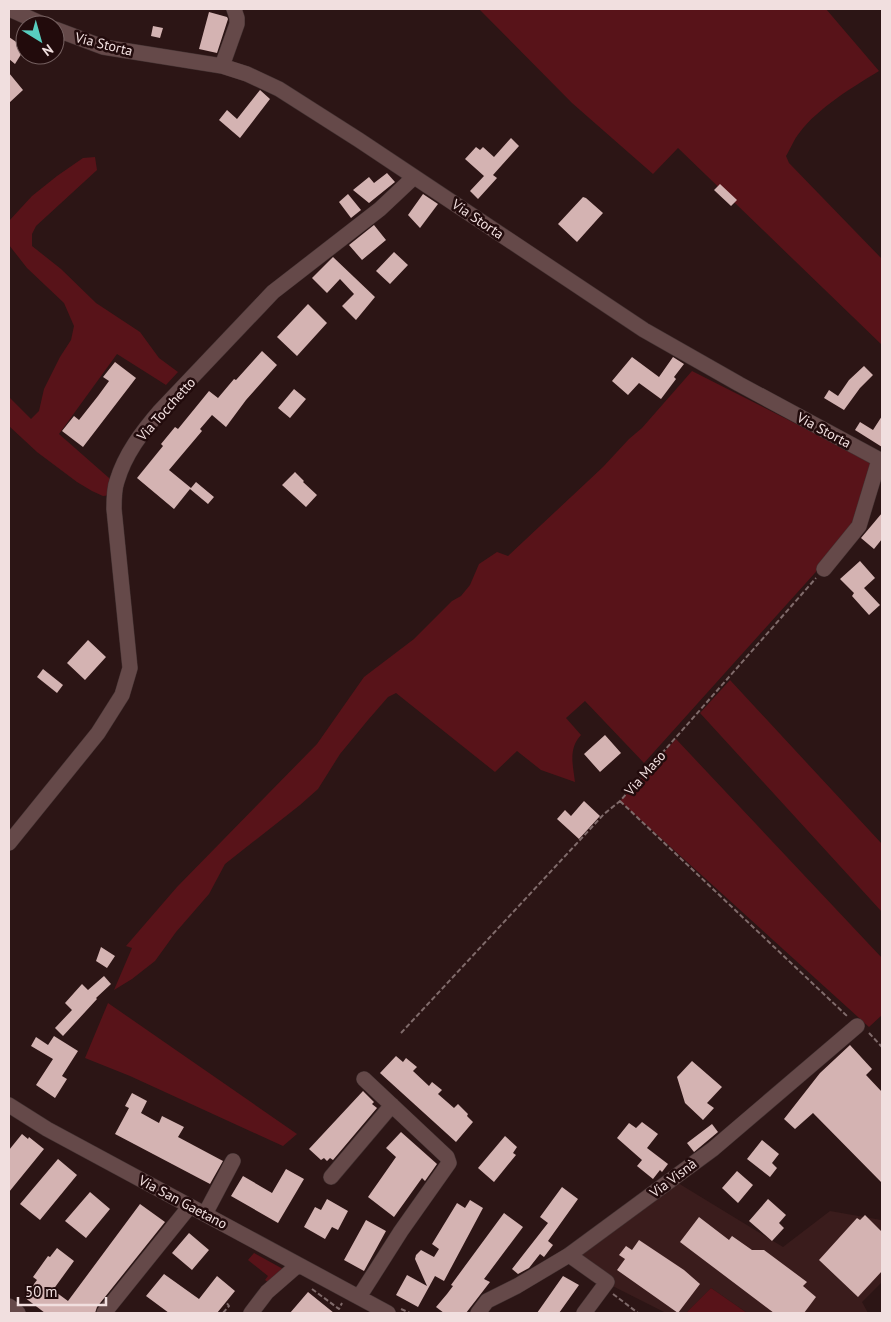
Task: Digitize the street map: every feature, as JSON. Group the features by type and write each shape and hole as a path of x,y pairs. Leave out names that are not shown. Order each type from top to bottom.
{"street":[{"path":"9,9 22,15"},
{"path":"222,66 237,24 238,18 234,9"},
{"name":"Via Storta","path":"65,33 103,47 222,66 247,74 279,89 644,330 739,384 881,460"},
{"name":"Via Tocchetto","path":"9,843 98,733 125,686 130,668 129,646 118,565 114,508 116,482 128,454 160,411 273,292 380,209 414,177"},
{"path":"824,569 859,526 881,460"},
{"name":"Via Visnà","path":"478,1313 487,1301 517,1286 569,1255 713,1149 857,1026"},
{"path":"352,1298 449,1163 447,1157 364,1079"},
{"name":"Via San Gaetano","path":"9,1105 47,1129 298,1265 352,1298 388,1313"},
{"path":"331,1177 392,1105"},
{"path":"205,1214 234,1161"},
{"path":"106,1311 190,1206"},
{"path":"569,1255 607,1282 584,1313"},
{"path":"251,1313 267,1292 298,1265"},
{"path":"9,1306 18,1313"}],"path":[{"name":"Via Maso","path":"824,569 620,801 857,1026 868,1032 882,1047"},
{"path":"401,1033 604,814 620,801"},
{"path":"603,1287 638,1313"},
{"path":"312,1288 339,1309 352,1298"},
{"path":"223,1313 229,1306 226,1302"}],"shaded area":[{"path":"479,9 826,9 879,71 848,91 807,123 786,156 789,163 882,259 882,345 678,148 653,174 572,103"},
{"path":"95,157 97,170 36,226 32,234 32,246 61,269 96,303 140,332 159,358 178,372 166,385 117,354 59,434 117,485 112,495 103,496 77,482 37,452 9,426 9,397 31,419 39,411 44,389 71,340 74,326 64,303 27,268 9,245 9,221 32,196 57,176 83,158"},
{"path":"692,371 871,462 854,522 823,564 644,763 585,701 566,718 581,735 574,746 573,752 575,782 541,770 517,751 495,772 396,693 388,697 340,754 318,789 225,864 209,894 176,932 155,961 114,990 132,948 126,946 177,887 317,744 364,677 414,639 452,601 461,596 470,585 479,564 497,552 508,556 642,428"},
{"path":"730,680 882,844 882,912 700,713"},
{"path":"676,739 882,958 882,1015 869,1027 620,801"},
{"path":"108,1003 297,1134 283,1146 130,1076 85,1058"},
{"path":"678,1183 783,1247 830,1211 881,1220 882,1282 862,1302 868,1313 747,1313 711,1288 686,1313 666,1313 569,1264"},
{"path":"254,1253 283,1269 272,1285 265,1280 268,1276 248,1260"},
{"path":"711,1288 747,1313 686,1313"}],"building":[{"path":"209,12 227,17 228,19 217,53 199,49"},
{"path":"153,26 163,28 160,38 151,36"},
{"path":"9,37 15,41 15,64 9,59"},
{"path":"9,73 23,90 9,103"},
{"path":"260,90 270,99 240,138 219,120 227,110 237,119"},
{"path":"511,138 519,146 493,175 497,178 478,199 470,191 484,176 465,159 476,147 480,150 483,147 494,157"},
{"path":"387,173 395,182 369,203 353,190 369,177 374,183"},
{"path":"720,184 737,200 731,206 714,190"},
{"path":"348,194 361,210 351,218 339,202"},
{"path":"423,194 438,204 420,228 408,215"},
{"path":"583,197 603,213 577,242 558,224"},
{"path":"374,225 386,240 362,260 349,245"},
{"path":"394,252 408,265 390,284 376,271"},
{"path":"333,257 375,297 356,320 342,306 354,294 340,279 327,293 312,278"},
{"path":"308,304 327,323 297,356 277,337"},
{"path":"262,351 277,365 246,400 226,427 212,415 200,429 202,431 169,470 191,488 196,482 214,497 208,504 190,489 174,509 137,478 163,446 161,444 175,427 178,429 209,391 218,398"},
{"path":"632,357 659,377 673,357 684,364 674,377 676,379 661,399 639,383 628,395 612,381"},
{"path":"115,362 136,378 83,447 62,431 74,416 79,420 98,396 109,381 103,377"},
{"path":"864,366 873,375 860,388 844,410 824,398 829,390 838,396 849,380"},
{"path":"294,389 306,399 290,418 278,408"},
{"path":"882,416 882,447 855,430 860,422 873,430"},
{"path":"295,472 317,495 306,507 282,485"},
{"path":"882,513 882,539 874,549 861,538"},
{"path":"860,561 875,578 864,588 880,605 869,615 852,596 854,593 840,579"},
{"path":"88,640 106,657 85,680 67,663"},
{"path":"43,669 63,685 57,693 37,677"},
{"path":"605,735 621,753 600,772 584,754"},
{"path":"584,801 600,816 579,839 557,819 565,810 571,816"},
{"path":"101,947 115,956 107,968 96,961"},
{"path":"104,976 111,984 96,998 63,1036 55,1028 72,1010 65,1003 82,984 88,990"},
{"path":"54,1036 78,1051 62,1076 67,1079 55,1098 36,1085 53,1059 31,1046 36,1037 48,1045"},
{"path":"850,1045 872,1069 866,1075 882,1092 882,1183 813,1113 795,1129 784,1119 820,1073"},
{"path":"396,1056 403,1062 406,1058 417,1067 413,1071 429,1086 432,1082 442,1090 438,1094 454,1108 458,1104 468,1114 467,1116 473,1122 456,1142 380,1073"},
{"path":"692,1061 722,1087 707,1103 714,1108 703,1120 685,1103 677,1077"},
{"path":"363,1091 377,1108 333,1160 330,1158 327,1161 324,1158 321,1160 309,1149"},
{"path":"132,1093 147,1101 141,1113 159,1123 162,1116 184,1127 178,1137 223,1161 210,1184 115,1134 129,1108 125,1106"},
{"path":"642,1122 658,1134 647,1148 668,1164 653,1179 637,1166 642,1160 617,1138 629,1123 636,1128"},
{"path":"712,1124 718,1132 694,1152 687,1143"},
{"path":"401,1132 437,1164 425,1181 422,1178 394,1217 368,1197 396,1157 386,1148"},
{"path":"22,1134 44,1149 9,1192 9,1150"},
{"path":"505,1136 517,1147 513,1153 516,1155 494,1182 478,1168"},
{"path":"762,1140 779,1154 772,1163 777,1168 770,1177 747,1159"},
{"path":"58,1159 77,1175 40,1220 20,1204"},
{"path":"286,1169 304,1179 278,1223 231,1196 243,1176 272,1193"},
{"path":"737,1171 753,1185 738,1203 722,1188"},
{"path":"562,1187 578,1199 548,1241 553,1245 544,1257 540,1254 529,1268 518,1274 512,1269 548,1223 540,1217"},
{"path":"90,1192 110,1209 86,1238 65,1221"},
{"path":"327,1199 348,1211 338,1230 332,1227 325,1239 304,1227 315,1207 321,1210"},
{"path":"768,1199 786,1215 779,1223 784,1228 772,1241 749,1221"},
{"path":"470,1200 483,1208 444,1281 435,1276 418,1307 396,1295 407,1275 427,1286 415,1259 416,1255 421,1250 434,1257 439,1249 432,1244 457,1203 465,1208"},
{"path":"140,1204 165,1222 97,1307 95,1313 45,1313 24,1297 37,1280 33,1277 48,1256 50,1257 57,1248 74,1261 53,1290 68,1301"},
{"path":"504,1213 523,1227 484,1279 490,1282 466,1313 444,1313 436,1307"},
{"path":"865,1215 882,1232 882,1271 858,1297 819,1260 857,1218 860,1220"},
{"path":"699,1217 729,1240 732,1236 752,1250 764,1250 807,1282 803,1286 816,1297 804,1313 774,1313 680,1242"},
{"path":"366,1220 386,1231 364,1271 344,1260"},
{"path":"189,1233 209,1250 192,1270 172,1253"},
{"path":"639,1240 684,1270 700,1284 678,1313 617,1270 625,1259 619,1255 626,1246 632,1250"},
{"path":"164,1274 199,1299 217,1276 235,1291 217,1313 169,1313 146,1296"},
{"path":"563,1276 579,1285 559,1313 537,1313"},
{"path":"308,1292 334,1313 290,1313"}]}
